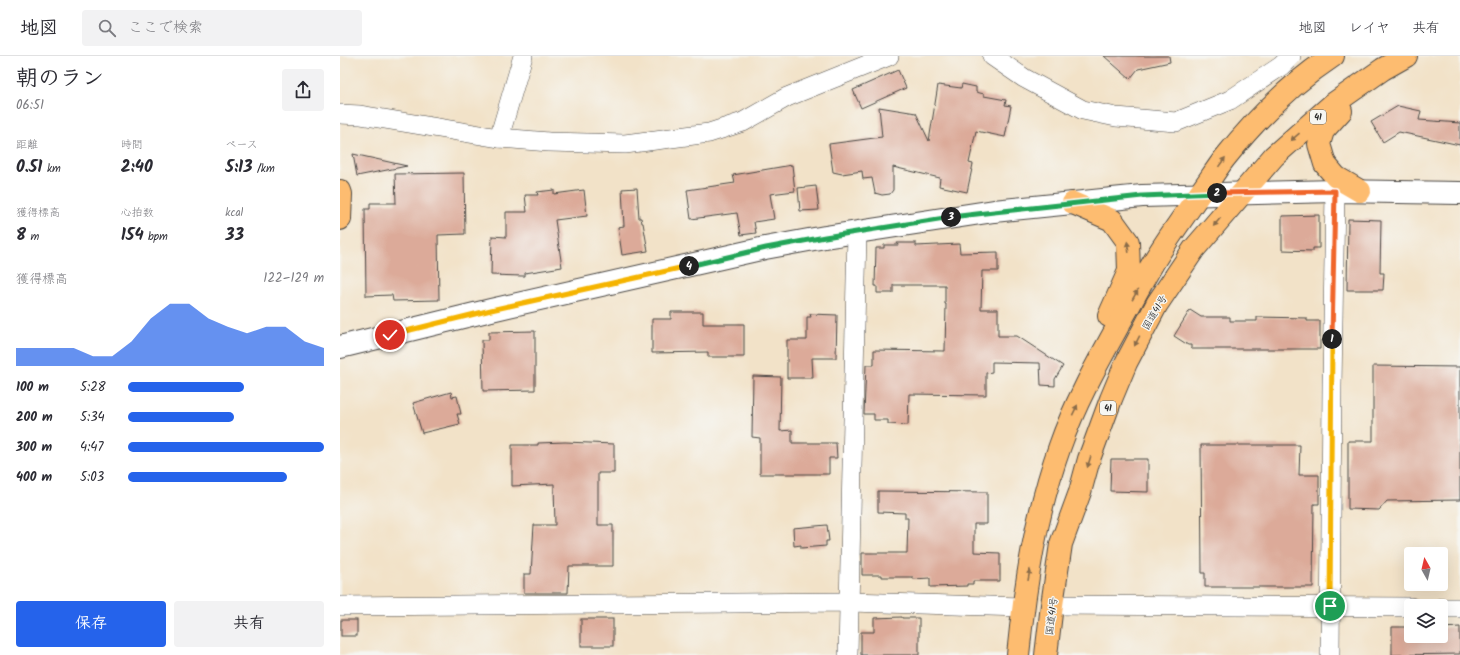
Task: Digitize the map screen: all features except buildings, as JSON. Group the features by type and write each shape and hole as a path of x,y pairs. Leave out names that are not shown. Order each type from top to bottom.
{"main road":[{"path":"1018,655 1022,607 1035,536 1060,448 1070,419 1098,363 1153,263 1223,160 1248,130 1287,92 1333,56"},
{"path":"1360,191 1336,177 1325,164 1319,144 1323,132 1336,115 1390,73 1403,58"},
{"name":"国道41号","path":"1046,655 1061,544 1099,431 1126,363 1157,304 1194,249 1274,156 1333,104 1383,69 1403,58"},
{"path":"340,191 340,219"},
{"path":"1073,203 1112,220 1128,242 1129,271 1102,330 1098,363"}],"street":[{"path":"499,138 523,56"},
{"path":"340,114 360,115 499,138 549,142 625,144 709,133 743,122 787,97 889,56"},
{"path":"992,56 1024,78 1083,110 1116,117 1176,122 1230,100 1281,66 1291,56"},
{"path":"1330,655 1335,191"},
{"path":"340,347 491,310 766,248 857,232 994,212 1142,196 1242,192 1335,191 1460,193"},
{"path":"848,655 857,232"},
{"path":"340,606 849,602 1022,607"},
{"path":"1052,605 1330,606 1404,608"},
{"path":"1448,608 1460,608"}],"route":[{"path":"390,335 491,310 766,248 928,221 994,212 1142,196 1242,192 1335,191 1330,606"}]}
